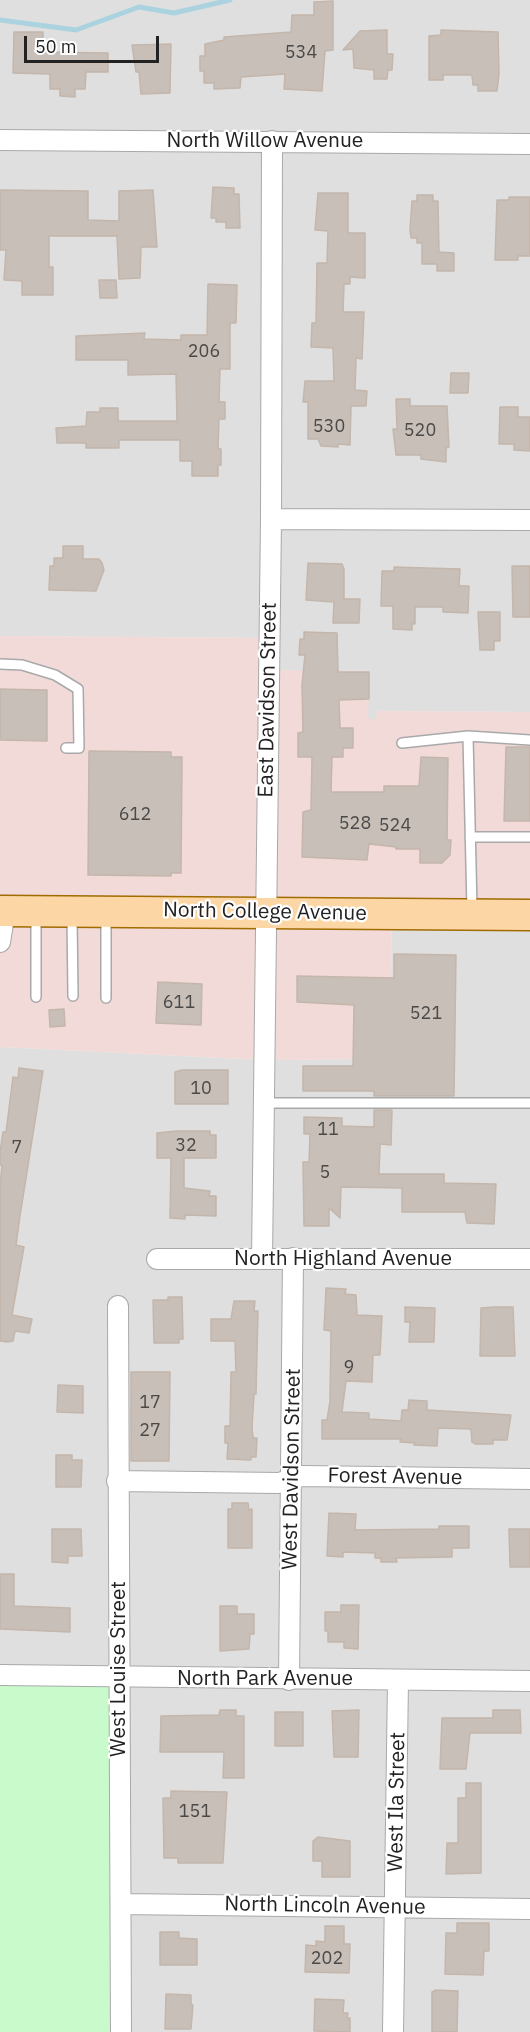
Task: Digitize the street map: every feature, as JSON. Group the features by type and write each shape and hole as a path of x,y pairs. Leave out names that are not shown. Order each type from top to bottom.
{"main road":[{"name":"North College Avenue","path":"2,911 530,915"}],"street":[{"name":"North Willow Avenue","path":"0,140 530,144"},
{"name":"East Davidson Street","path":"262,1258 271,519 272,141"},
{"path":"271,519 530,520"},
{"path":"0,942 2,911"},
{"name":"West Davidson Street","path":"289,1680 293,1258"},
{"name":"North Highland Avenue","path":"157,1259 530,1259"},
{"name":"West Louise Street","path":"118,1306 121,2032"},
{"name":"Forest Avenue","path":"117,1481 279,1483 302,1476 530,1479"},
{"name":"North Park Avenue","path":"0,1675 530,1681"},
{"name":"West Ila Street","path":"393,2032 398,1680"},
{"name":"North Lincoln Avenue","path":"121,1904 530,1909"}],"lane":[{"path":"0,664 22,665 55,675 78,689 79,748 66,748"},
{"path":"402,743 468,736 530,740"},
{"path":"468,736 472,915"},
{"path":"470,837 530,837"},
{"path":"36,911 36,997"},
{"path":"72,911 73,996"},
{"path":"106,911 106,998"},
{"path":"263,1103 530,1102"}],"shaded area":[{"path":"0,0 530,0 530,712 377,711 376,719 368,719 269,670 269,638 0,636"},
{"path":"0,636 269,638 269,670 369,671 368,719 376,719 377,711 530,712 530,915 392,914 390,1059 264,1060 0,1047"},
{"path":"392,914 530,915 530,2032 121,2032 0,1675 0,1047 263,1060 390,1059"}],"green space":[{"path":"0,1675 119,1678 121,2032 0,2032"}],"building":[{"path":"333,1 333,50 325,51 322,91 284,89 285,74 241,77 240,88 214,89 214,83 204,83 204,71 200,71 200,56 205,56 205,44 224,40 224,37 291,32 292,15 314,15 314,2"},
{"path":"387,30 387,54 393,54 392,70 388,70 387,79 374,79 374,70 354,68 353,49 343,50 360,31"},
{"path":"441,30 498,32 497,91 478,91 478,85 473,85 472,75 443,75 443,80 429,80 429,36 441,35"},
{"path":"14,32 43,32 43,52 108,53 108,72 86,72 85,89 75,89 75,97 60,96 60,89 50,89 50,74 13,73"},
{"path":"171,44 170,93 141,94 139,72 136,72 132,45"},
{"path":"213,187 234,188 234,194 239,194 240,228 226,228 226,222 216,222 216,218 211,218"},
{"path":"0,190 88,191 88,220 119,221 119,191 153,190 157,247 141,247 140,278 119,279 117,236 49,236 49,267 53,267 53,295 22,295 22,281 4,280 6,250 0,250"},
{"path":"318,193 348,193 348,233 365,233 365,278 350,277 350,284 344,284 343,312 364,312 362,359 356,358 355,390 367,391 366,406 351,406 350,445 338,444 338,447 321,446 318,439 308,439 308,402 303,402 305,381 334,381 333,348 311,347 312,323 316,323 317,263 327,263 328,231 315,230"},
{"path":"417,195 433,195 433,201 438,201 439,252 454,253 454,271 437,271 437,264 422,264 422,243 417,243 417,238 411,238 410,230 412,201 417,201"},
{"path":"509,197 530,197 530,256 518,256 518,260 495,260 497,200 509,200"},
{"path":"99,280 116,280 117,298 100,298"},
{"path":"208,284 237,285 236,323 230,323 230,369 220,369 219,402 225,402 225,419 219,419 218,449 221,449 221,465 218,465 218,476 192,476 192,461 180,461 180,440 119,440 119,448 86,448 86,443 57,443 56,428 86,426 87,412 100,412 100,408 118,408 118,421 177,421 176,374 128,375 128,360 76,360 76,336 145,333 144,339 181,340 181,335 207,335"},
{"path":"451,373 469,373 468,393 450,393"},
{"path":"396,399 410,399 410,406 447,406 449,447 446,448 446,462 421,459 421,455 396,455 393,429 397,429"},
{"path":"500,407 518,407 518,417 530,417 530,451 514,450 514,444 499,444"},
{"path":"63,546 83,546 83,559 99,559 102,563 104,570 96,591 49,590 50,566 54,566 54,558 63,558"},
{"path":"308,563 342,564 344,599 360,599 359,623 333,623 334,602 306,600"},
{"path":"512,566 530,566 530,617 513,617"},
{"path":"394,567 460,569 459,586 469,586 468,613 443,612 443,607 415,607 415,624 412,624 412,630 393,629 393,606 381,606 382,571 394,571"},
{"path":"478,612 500,612 500,641 494,641 494,650 480,650"},
{"path":"304,632 337,633 338,672 369,672 369,699 339,700 340,728 353,728 353,748 343,748 343,757 332,757 331,792 384,792 384,786 419,786 421,757 448,758 447,840 451,840 450,855 442,863 420,863 420,849 396,849 396,847 369,844 367,860 302,857 303,812 311,810 312,757 298,757 298,733 303,732 302,685 305,655 299,655 300,639 304,639"},
{"path":"0,689 47,690 47,741 0,740"},
{"path":"506,747 530,747 530,821 504,821"},
{"path":"89,751 171,752 171,757 182,757 181,873 171,873 171,876 88,875"},
{"path":"394,954 456,955 454,1096 374,1096 374,1091 303,1091 303,1066 353,1066 354,1005 297,1002 297,976 394,978"},
{"path":"158,982 202,984 201,1025 156,1023"},
{"path":"64,1009 65,1026 50,1027 49,1010"},
{"path":"19,1068 43,1071 16,1245 24,1247 12,1315 32,1319 29,1333 15,1331 13,1341 8,1342 0,1341 2,1165 0,1165 0,1152 3,1132 6,1132 13,1077 18,1078"},
{"path":"228,1070 228,1104 175,1104 175,1072"},
{"path":"374,1110 392,1110 391,1145 380,1144 379,1174 444,1174 444,1183 496,1184 494,1224 467,1223 465,1212 402,1212 402,1188 341,1187 340,1218 329,1208 329,1226 304,1226 303,1162 309,1162 310,1134 304,1134 304,1117 342,1118 342,1126 374,1127"},
{"path":"210,1131 210,1135 216,1135 216,1158 184,1158 184,1188 210,1191 209,1196 216,1196 216,1216 185,1215 185,1219 170,1218 171,1158 157,1158 157,1133"},
{"path":"326,1288 346,1289 345,1294 356,1295 357,1315 382,1316 380,1355 373,1355 372,1382 346,1381 342,1412 369,1413 369,1419 401,1421 402,1410 408,1410 409,1400 427,1401 427,1410 511,1415 507,1440 493,1440 493,1444 475,1444 472,1442 471,1429 438,1428 437,1446 414,1445 415,1443 400,1442 401,1439 322,1439 322,1420 327,1420 330,1401 331,1331 324,1330"},
{"path":"168,1297 182,1297 183,1339 179,1339 179,1343 154,1343 153,1300 168,1300"},
{"path":"234,1301 255,1301 254,1311 258,1311 256,1394 254,1394 252,1427 253,1438 257,1438 256,1457 251,1457 251,1460 227,1459 228,1443 225,1443 225,1426 230,1426 231,1372 236,1372 235,1341 211,1341 211,1319 231,1319"},
{"path":"405,1307 435,1308 434,1342 409,1342 410,1322 405,1322"},
{"path":"513,1307 515,1356 480,1356 481,1308"},
{"path":"131,1372 170,1372 169,1461 131,1461"},
{"path":"58,1385 83,1386 83,1413 57,1412"},
{"path":"56,1455 72,1455 72,1460 82,1460 81,1487 56,1487"},
{"path":"232,1503 248,1503 249,1510 252,1509 252,1548 228,1548 228,1509 232,1509"},
{"path":"329,1513 356,1514 355,1530 439,1529 439,1526 469,1526 469,1548 452,1548 452,1557 396,1558 397,1562 381,1562 381,1558 375,1558 375,1553 343,1552 343,1557 327,1556"},
{"path":"52,1529 81,1529 82,1556 68,1556 68,1563 52,1562"},
{"path":"509,1529 530,1529 530,1567 510,1567"},
{"path":"0,1574 14,1574 14,1606 70,1608 70,1632 0,1629"},
{"path":"341,1605 359,1605 358,1649 344,1648 344,1642 328,1642 328,1631 325,1631 325,1612 341,1612"},
{"path":"220,1606 237,1606 237,1614 254,1614 254,1634 250,1634 249,1649 220,1651"},
{"path":"220,1710 236,1710 236,1716 244,1716 244,1778 223,1778 224,1752 160,1752 161,1716 219,1715"},
{"path":"359,1710 358,1757 334,1757 332,1711"},
{"path":"493,1710 520,1710 521,1733 470,1733 466,1769 440,1769 442,1718 493,1718"},
{"path":"275,1712 303,1712 303,1746 275,1746"},
{"path":"466,1783 481,1783 481,1873 446,1874 447,1843 458,1843 458,1798 466,1798"},
{"path":"171,1791 227,1792 223,1863 178,1863 178,1858 164,1858 163,1798 171,1798"},
{"path":"318,1837 350,1841 350,1877 322,1877 322,1861 313,1861 313,1841"},
{"path":"457,1923 489,1923 489,1951 484,1951 483,1975 445,1974 446,1933 457,1933"},
{"path":"325,1926 344,1926 344,1944 350,1944 349,1973 305,1972 306,1945 316,1946 316,1941 325,1942"},
{"path":"160,1932 179,1932 179,1938 197,1939 197,1965 160,1965"},
{"path":"436,1990 458,1991 457,2032 432,2032 432,1992"},
{"path":"166,1994 191,1995 191,2005 193,2005 191,2029 165,2029"},
{"path":"315,1999 344,2000 343,2013 348,2013 347,2018 350,2018 350,2032 314,2031"}],"waterway":[{"path":"0,20 76,30 139,7 174,13 230,0"}]}
